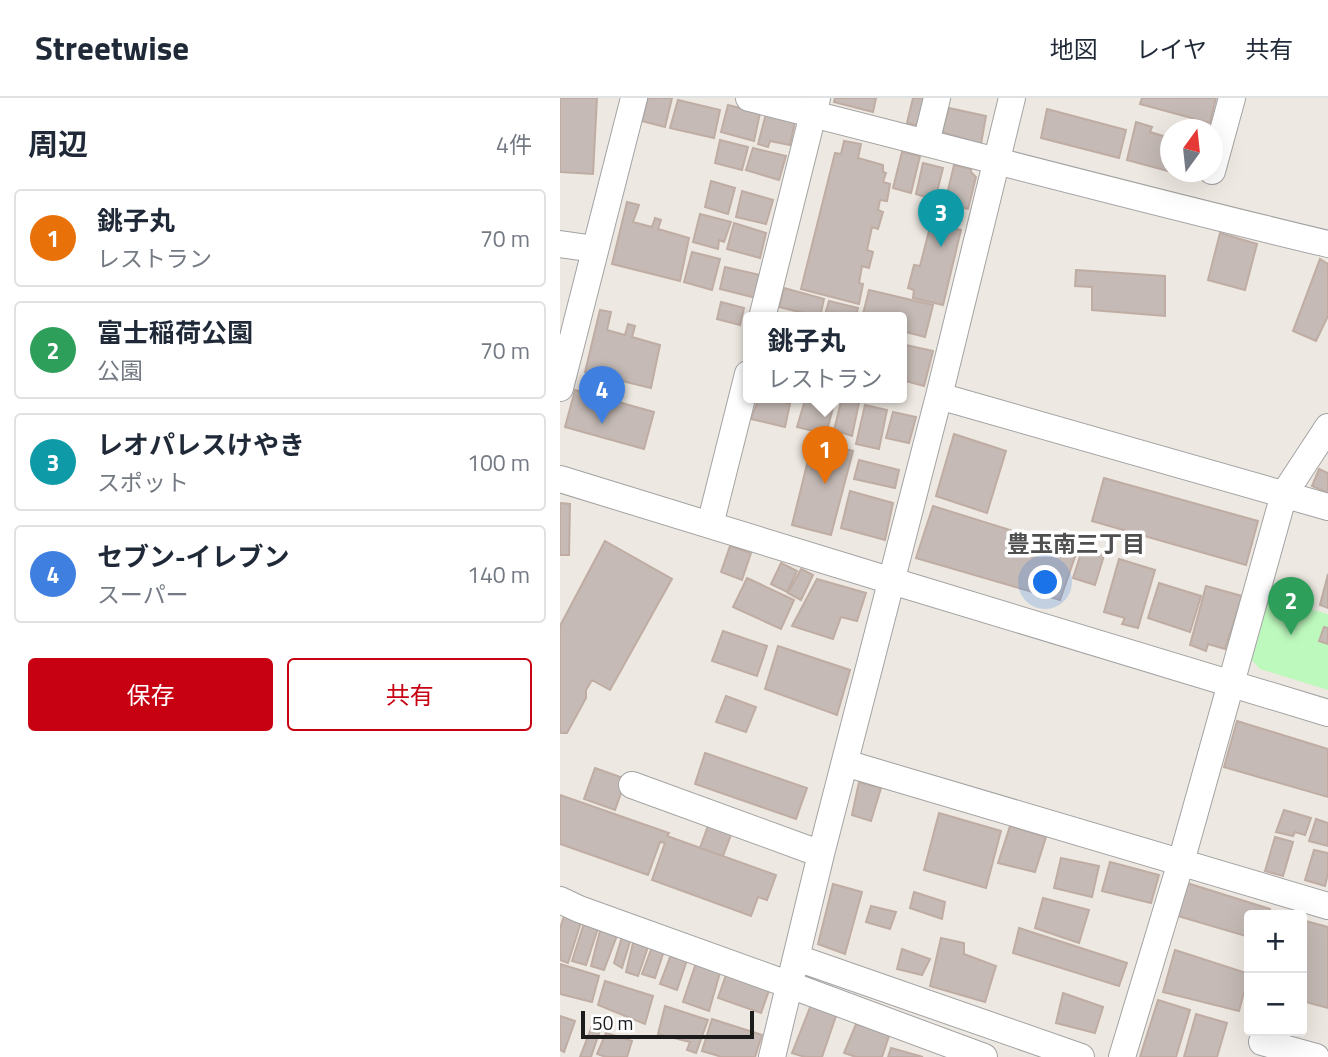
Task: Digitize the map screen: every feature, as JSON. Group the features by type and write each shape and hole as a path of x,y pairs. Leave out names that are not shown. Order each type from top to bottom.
{"street":[{"path":"560,387 634,98"},
{"path":"749,98 815,106 926,143 1328,244"},
{"path":"926,143 937,98"},
{"path":"772,1057 1012,98"},
{"path":"1223,131 1232,98"},
{"path":"764,312 815,106"},
{"path":"1201,214 1209,182"},
{"path":"560,244 595,249"},
{"path":"710,525 743,394"},
{"path":"939,396 1328,507"},
{"path":"1122,1057 1181,862 1284,494 1328,427"},
{"path":"560,479 1328,713"},
{"path":"845,763 1328,906"},
{"path":"632,785 821,854"},
{"path":"560,901 984,1057"},
{"path":"797,958 1081,1057"},
{"path":"1276,1049 1316,1057"}],"green space":[{"path":"1266,597 1328,614 1328,690 1260,669 1248,656"}],"building":[{"path":"560,98 597,98 593,174 560,172"},
{"path":"648,98 672,98 665,127 642,121"},
{"path":"835,98 876,98 873,112 834,102"},
{"path":"913,98 927,98 920,126 907,123"},
{"path":"1142,98 1216,98 1211,119 1195,119 1140,104"},
{"path":"678,100 720,110 714,138 670,128"},
{"path":"728,105 760,113 754,141 721,132"},
{"path":"949,108 986,116 981,144 942,132"},
{"path":"1047,109 1126,130 1119,158 1041,138"},
{"path":"766,114 795,122 790,145 770,141 768,147 758,144"},
{"path":"1136,122 1152,127 1150,132 1160,135 1160,169 1127,160"},
{"path":"720,140 748,147 742,170 715,163"},
{"path":"844,141 861,144 858,158 883,165 883,172 886,173 883,182 890,184 887,201 880,200 878,210 883,212 878,229 872,227 867,250 873,252 869,268 862,266 859,283 863,284 859,304 801,289 835,153 841,154"},
{"path":"753,148 786,156 779,180 746,170"},
{"path":"902,152 920,156 911,193 893,188"},
{"path":"923,163 943,168 935,200 916,194"},
{"path":"954,165 971,169 976,177 968,209 945,203"},
{"path":"711,181 735,188 728,214 705,207"},
{"path":"742,191 773,200 766,224 736,217"},
{"path":"627,202 639,205 633,222 652,227 655,218 661,220 658,229 689,238 680,281 612,264"},
{"path":"700,214 731,222 724,242 719,240 718,249 693,242"},
{"path":"734,223 766,233 760,258 727,249"},
{"path":"931,223 961,230 943,305 913,298 914,290 908,288 914,265 920,266"},
{"path":"1220,233 1257,244 1245,290 1208,280"},
{"path":"692,252 720,259 712,290 684,282"},
{"path":"1320,259 1328,264 1328,316 1316,341 1293,331"},
{"path":"725,267 760,275 756,298 720,289"},
{"path":"1076,270 1165,276 1165,316 1092,310 1092,287 1075,286"},
{"path":"784,288 824,299 821,312 800,312 779,307"},
{"path":"869,290 933,305 925,337 907,332 907,312 864,312"},
{"path":"829,301 858,308 857,312 826,312"},
{"path":"721,302 744,308 740,325 717,319"},
{"path":"600,310 611,312 607,330 625,335 628,324 635,326 632,337 660,345 651,388 585,372"},
{"path":"907,345 933,351 924,386 907,381"},
{"path":"575,390 654,412 644,449 565,427"},
{"path":"757,403 790,404 785,427 751,419"},
{"path":"804,403 833,408 826,434 797,427"},
{"path":"841,403 859,403 852,436 834,430"},
{"path":"865,405 887,410 879,449 856,444"},
{"path":"893,412 916,417 909,443 886,438"},
{"path":"954,434 1006,451 987,513 936,496"},
{"path":"813,440 853,451 831,535 792,525"},
{"path":"859,460 899,470 895,488 854,479"},
{"path":"1319,469 1328,473 1328,493 1312,486"},
{"path":"1104,478 1258,521 1246,565 1092,521"},
{"path":"850,491 893,503 885,540 841,528"},
{"path":"560,503 570,504 569,555 560,555"},
{"path":"933,506 1077,551 1060,600 916,558"},
{"path":"605,541 672,579 610,690 592,680 586,690 586,698 567,733 560,733 560,626"},
{"path":"1084,544 1105,552 1095,585 1073,578"},
{"path":"730,546 751,553 742,580 721,572"},
{"path":"1119,559 1155,570 1138,628 1122,624 1125,618 1104,612"},
{"path":"781,563 797,571 787,592 771,584"},
{"path":"801,569 813,575 801,600 788,593"},
{"path":"1328,574 1328,608 1320,605"},
{"path":"747,578 794,600 781,629 733,607"},
{"path":"817,579 866,593 857,621 841,617 833,639 792,626"},
{"path":"1159,583 1201,596 1190,632 1148,618"},
{"path":"1206,586 1242,596 1225,649 1208,644 1206,651 1190,645"},
{"path":"1324,627 1328,628 1328,644 1319,641"},
{"path":"723,631 767,646 757,676 712,661"},
{"path":"778,646 850,670 837,715 765,689"},
{"path":"726,696 756,707 746,732 716,722"},
{"path":"1237,721 1328,749 1328,797 1224,767"},
{"path":"705,753 807,788 796,819 695,784"},
{"path":"595,768 626,779 615,810 584,799"},
{"path":"859,782 881,788 871,821 852,815"},
{"path":"560,795 669,833 667,836 776,875 767,900 758,897 751,916 652,880 665,843 660,842 648,875 560,844"},
{"path":"1284,810 1311,818 1305,835 1295,832 1293,836 1276,832"},
{"path":"939,813 1001,831 986,888 924,870"},
{"path":"1316,819 1328,823 1328,846 1309,841"},
{"path":"709,823 732,832 723,856 700,848"},
{"path":"1010,826 1046,837 1035,872 998,863"},
{"path":"1275,837 1293,842 1283,876 1265,871"},
{"path":"1314,850 1328,853 1325,886 1305,880"},
{"path":"1061,858 1099,866 1092,897 1054,888"},
{"path":"1110,862 1159,875 1151,903 1102,891"},
{"path":"1187,883 1270,909 1244,910 1244,936 1178,916"},
{"path":"833,884 862,892 845,954 818,944"},
{"path":"914,892 945,902 942,919 910,908"},
{"path":"1043,898 1089,910 1079,943 1035,928"},
{"path":"871,906 896,912 890,929 866,922"},
{"path":"566,911 583,916 568,963 560,960 560,928"},
{"path":"586,917 600,922 586,965 572,961"},
{"path":"1307,921 1328,927 1328,1008 1307,1002"},
{"path":"602,923 619,930 604,970 591,966"},
{"path":"1019,928 1127,963 1119,986 1013,953"},
{"path":"622,937 631,938 622,968 614,963"},
{"path":"941,938 964,943 964,954 996,966 985,1002 930,986"},
{"path":"634,939 649,944 638,976 626,972"},
{"path":"652,947 664,951 655,978 642,974"},
{"path":"902,949 930,959 922,975 897,969"},
{"path":"1175,950 1244,972 1244,992 1239,1011 1163,992"},
{"path":"672,952 688,957 677,990 660,984"},
{"path":"697,960 721,969 709,1011 683,1002"},
{"path":"560,964 599,976 592,1002 560,994"},
{"path":"727,972 771,985 761,1013 718,998"},
{"path":"605,981 653,996 645,1024 598,1005"},
{"path":"1063,993 1103,1007 1095,1033 1056,1023"},
{"path":"1158,1000 1190,1010 1176,1057 1140,1057"},
{"path":"811,1005 837,1013 822,1057 805,1057 792,1053"},
{"path":"665,1006 708,1020 696,1053 687,1050 690,1042 658,1034"},
{"path":"1196,1014 1227,1023 1217,1057 1184,1057"},
{"path":"560,1016 575,1021 564,1052 560,1050"},
{"path":"712,1019 762,1035 755,1057 722,1057 702,1051"},
{"path":"856,1024 890,1033 882,1057 856,1057 844,1053"},
{"path":"592,1026 600,1030 591,1057 580,1057"},
{"path":"606,1033 632,1041 627,1057 597,1054"},
{"path":"891,1048 923,1057 888,1057"}],"place":[{"name":"レオパレスけやき","path":"941,247"},
{"name":"セブン-イレブン","path":"602,424"},
{"name":"銚子丸","path":"825,484"},
{"name":"富士稲荷公園","path":"1291,635"}],"district":[{"name":"豊玉南三丁目","path":"1076,544"}]}
